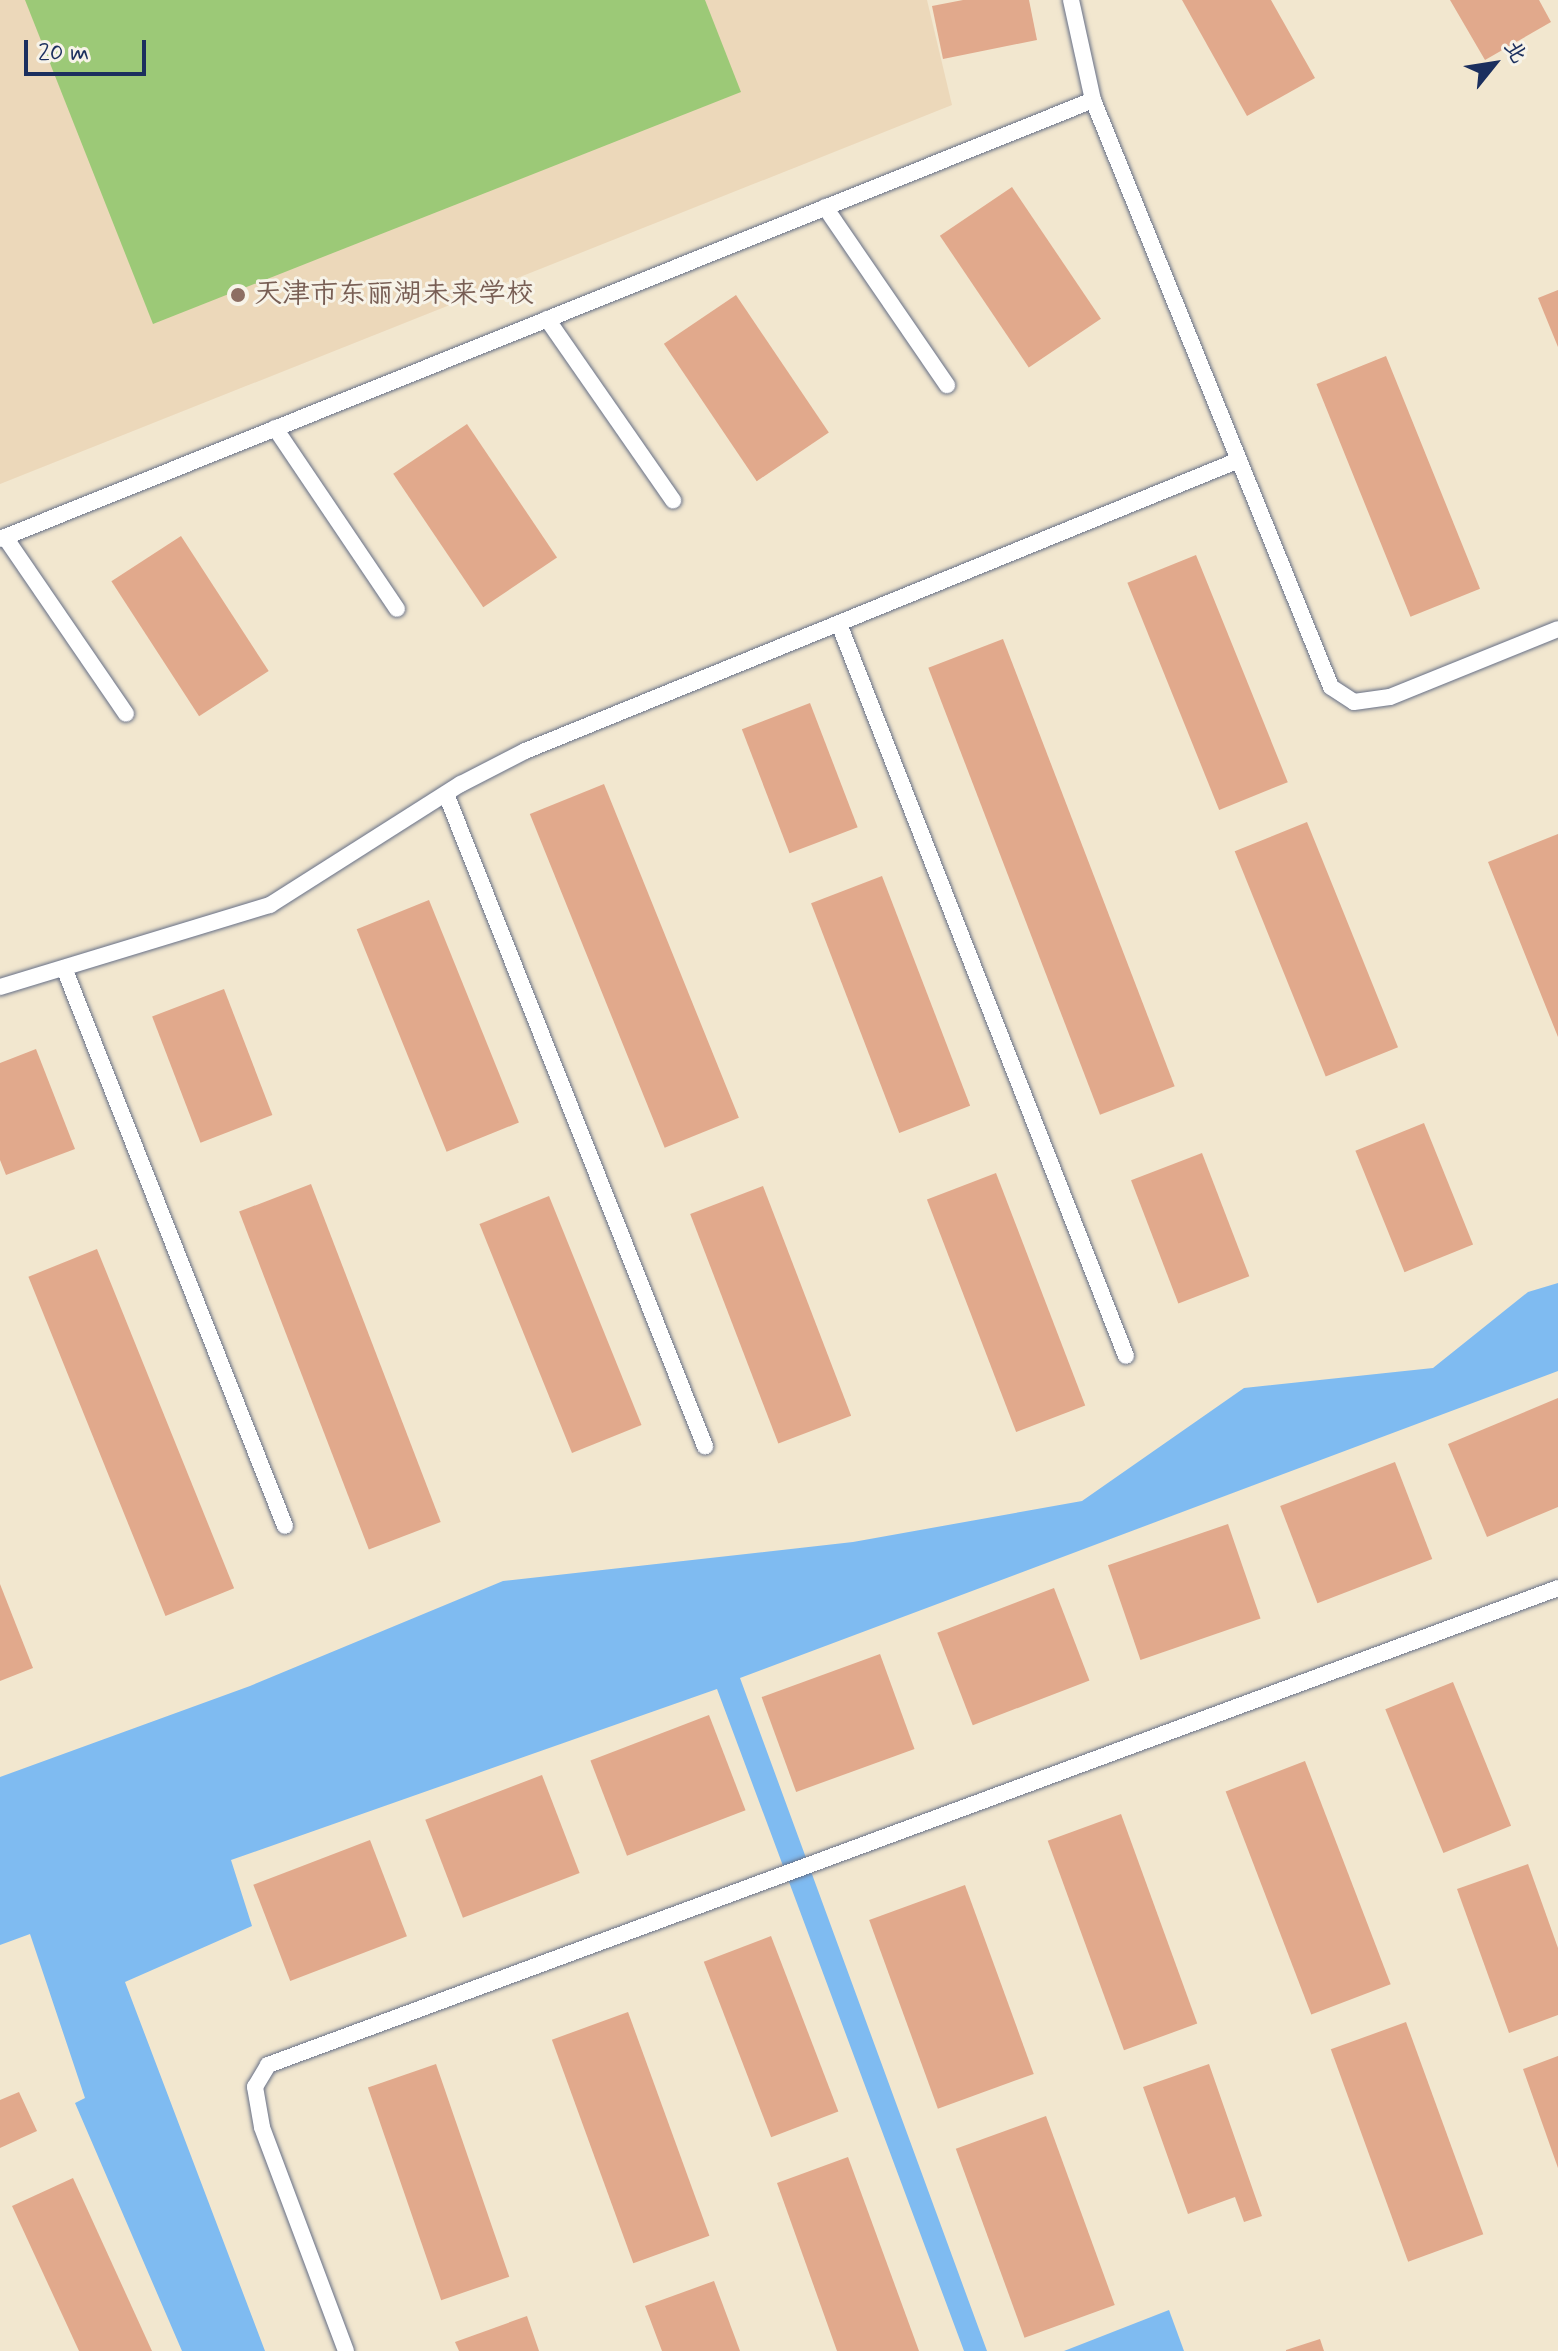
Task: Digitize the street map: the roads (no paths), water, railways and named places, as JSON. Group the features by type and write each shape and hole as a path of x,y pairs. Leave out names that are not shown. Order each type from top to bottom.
{"lane":[{"path":"1071,0 1093,100 1331,687 1354,702 1390,697 1558,629"},
{"path":"126,714 3,538 1093,100"},
{"path":"825,207 947,385"},
{"path":"547,319 673,500"},
{"path":"275,428 397,609"},
{"path":"0,987 270,905 446,794 525,751 1239,460"},
{"path":"839,624 1126,1356"},
{"path":"446,794 705,1446"},
{"path":"64,968 285,1526"},
{"path":"346,2351 262,2127 255,2087 268,2065 1558,1588"}],"water":[{"path":"1558,1283 1558,1371 740,1678 987,2351 964,2351 717,1689 231,1860 252,1926 125,1982 265,2351 182,2351 75,2103 85,2098 30,1934 0,1945 0,1777 250,1686 503,1581 853,1542 1082,1501 1244,1388 1433,1368 1528,1292"},
{"path":"1169,2310 1184,2351 1064,2351"}],"place":[{"name":"天津市东丽湖未来学校","path":"238,295"}]}
